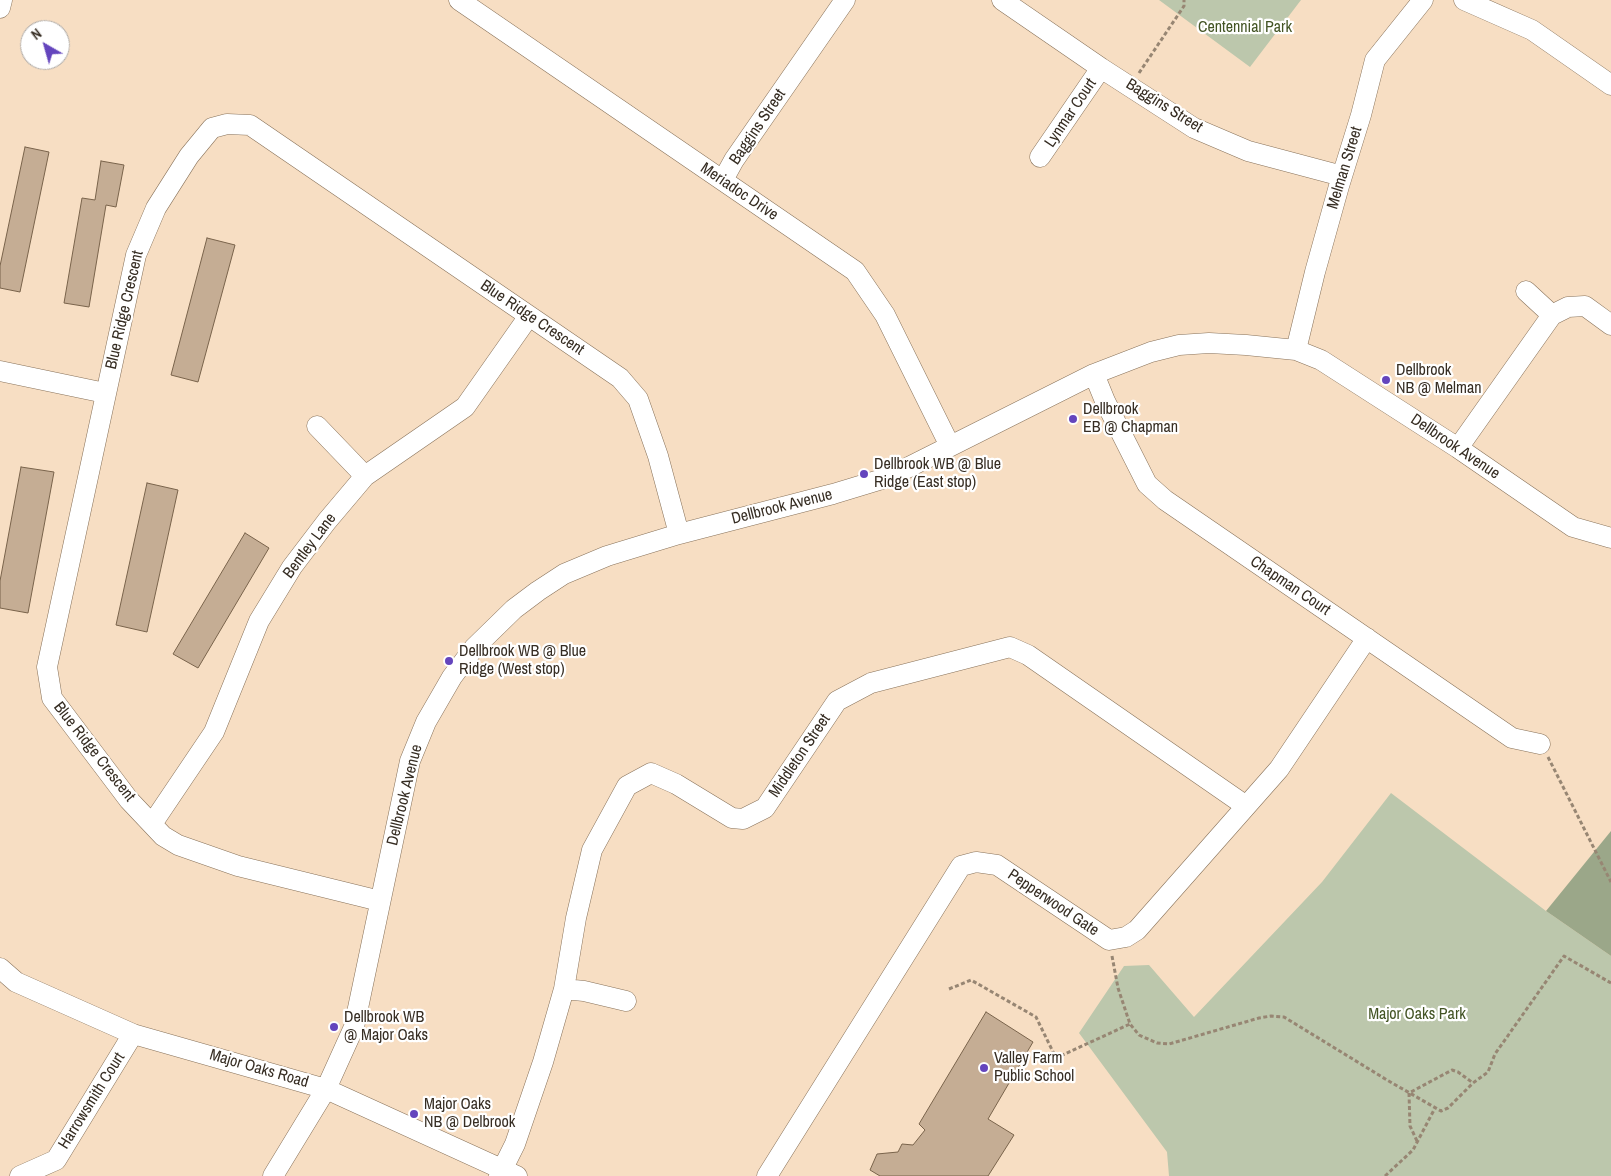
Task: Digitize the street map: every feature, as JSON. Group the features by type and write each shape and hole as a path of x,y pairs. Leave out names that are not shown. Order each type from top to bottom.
{"street":[{"path":"0,8 2,0"},
{"name":"Meriadoc Drive","path":"459,0 854,271 885,315 950,446"},
{"name":"Baggins Street","path":"723,180 734,160 845,0"},
{"name":"Baggins Street","path":"1002,0 1194,128 1248,151 1342,176"},
{"name":"Melman Street","path":"1296,350 1315,272 1361,116 1375,60 1423,0"},
{"path":"1464,0 1532,30 1611,85"},
{"name":"Lynmar Court","path":"1040,158 1102,68"},
{"name":"Blue Ridge Crescent","path":"380,901 238,866 178,846 163,836 129,800 52,698 47,667 136,255 156,208 189,156 212,128 227,124 250,125 620,378 638,399 658,456 679,534"},
{"path":"1526,290 1552,315"},
{"path":"1458,448 1552,315 1568,308 1585,306 1611,325"},
{"name":"Bentley Lane","path":"152,824 214,732 259,621 292,567 365,476 465,406 529,316"},
{"name":"Dellbrook Avenue","path":"273,1176 326,1089 354,1027 410,761 426,722 452,677 474,648 514,609 564,574 607,556 679,534 833,494 889,477 1094,374 1151,352 1179,345 1208,343 1296,350 1328,364 1458,448 1573,527 1611,538"},
{"path":"0,370 105,393"},
{"name":"Chapman Court","path":"1094,374 1105,401 1147,484 1165,500 1512,738 1540,744"},
{"path":"317,426 365,476"},
{"name":"Pepperwood Gate","path":"767,1176 961,866 976,862 997,865 1109,940 1126,937 1137,930 1279,769 1367,638"},
{"name":"Middleton Street","path":"506,1174 543,1062 564,989 576,918 592,850 628,786 651,773 676,784 732,818 743,819 764,808 837,701 871,683 1010,647 1028,655 1246,806"},
{"name":"Major Oaks Road","path":"0,968 16,982 133,1034 326,1089 506,1174"},
{"path":"564,989 626,1000"},
{"name":"Harrowsmith Court","path":"20,1176 56,1160 133,1034"}],"path":[{"path":"1130,86 1184,6 1184,0"},
{"path":"1540,744 1560,779 1611,882"},
{"path":"1109,940 1118,988 1130,1024 1138,1035 1157,1043 1169,1044 1259,1018 1271,1016 1284,1017 1441,1111 1448,1108 1473,1083 1488,1072 1495,1054 1564,956 1611,984"},
{"path":"949,989 971,980 1036,1017 1056,1058 1130,1024"},
{"path":"1409,1093 1452,1070 1473,1083"},
{"path":"1409,1093 1410,1126 1417,1141"},
{"path":"1385,1176 1413,1150 1435,1108"}],"green space":[{"name":"Centennial Park","path":"1159,0 1301,0 1250,67"},
{"name":"Major Oaks Park","path":"1391,793 1546,911 1611,956 1611,1176 1169,1176 1167,1152 1079,1033 1124,966 1149,965 1194,1017 1322,882"},
{"path":"1611,831 1611,956 1546,911"}],"building":[{"path":"25,147 49,152 20,292 0,288 0,266"},
{"path":"101,161 124,165 116,207 106,205 89,307 64,303 82,198 95,200"},
{"path":"207,238 235,245 198,382 171,375"},
{"path":"21,467 54,472 28,613 0,608 0,581"},
{"path":"147,483 178,490 147,632 116,625"},
{"path":"245,533 269,548 198,668 173,654"},
{"path":"986,1012 1033,1042 988,1119 1014,1135 988,1176 880,1176 870,1170 877,1154 898,1152 902,1144 913,1145 925,1130 919,1124"}],"place":[{"name":"Dellbrook NB @ Melman","path":"1386,380"},
{"name":"Dellbrook EB @ Chapman","path":"1073,419"},
{"name":"Dellbrook WB @ Blue Ridge (East stop)","path":"864,474"},
{"name":"Dellbrook WB @ Blue Ridge (West stop)","path":"449,661"},
{"name":"Dellbrook WB @ Major Oaks","path":"334,1027"},
{"name":"Valley Farm Public School","path":"984,1068"},
{"name":"Major Oaks NB @ Delbrook","path":"414,1114"}]}
